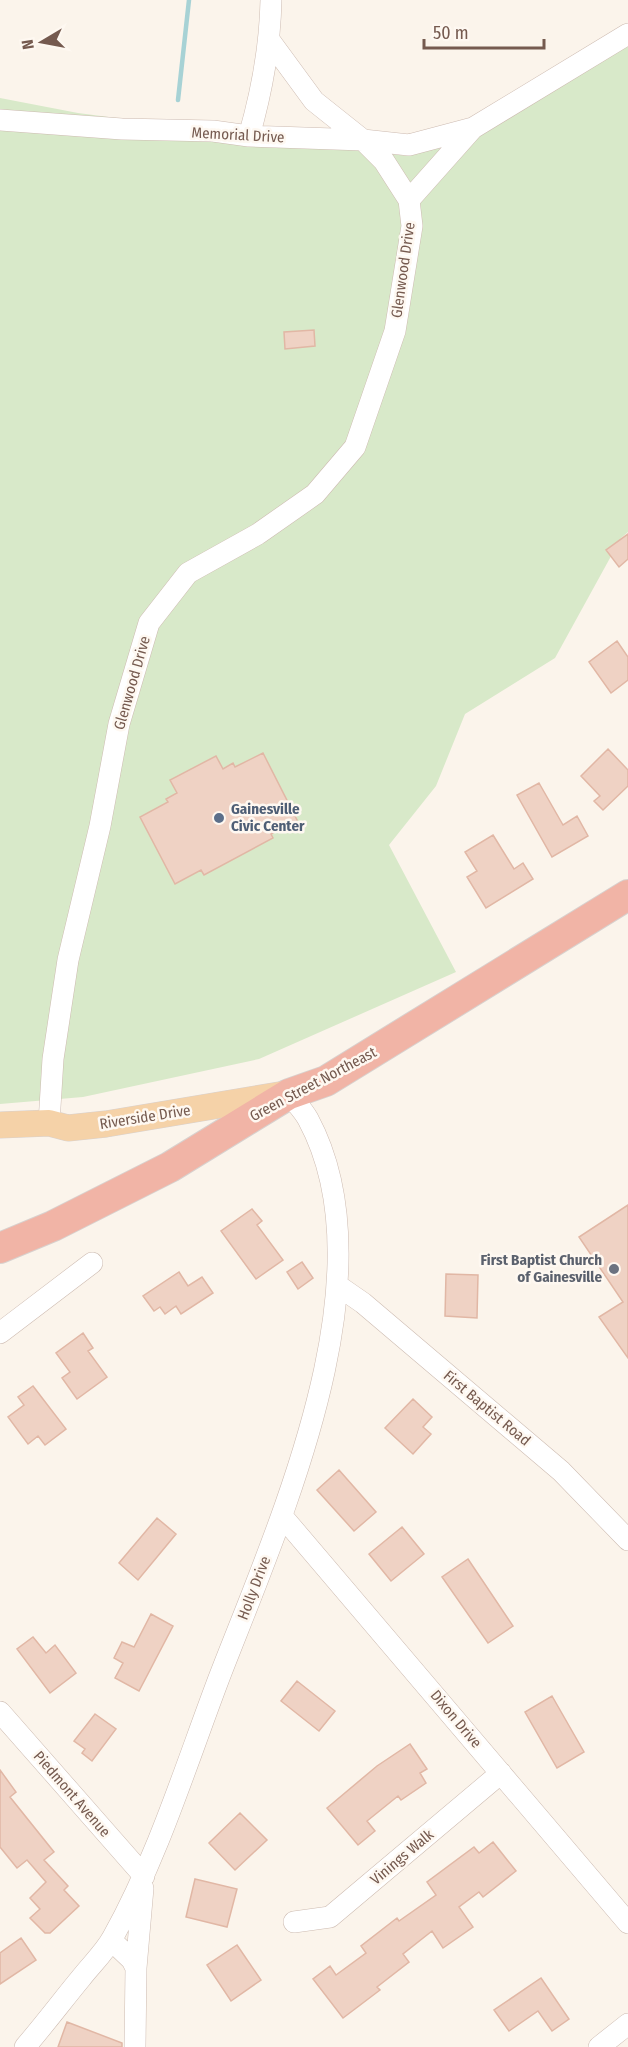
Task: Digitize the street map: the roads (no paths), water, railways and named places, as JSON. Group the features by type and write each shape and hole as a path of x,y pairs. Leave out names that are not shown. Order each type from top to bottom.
{"highway":[{"name":"Green Street Northeast","path":"0,1248 53,1226 170,1167 289,1094 326,1081 628,894"}],"main road":[{"name":"Riverside Drive","path":"0,1125 49,1123 68,1128 106,1124 289,1094"}],"street":[{"path":"249,136 258,105 270,41 271,0"},
{"path":"473,128 628,34"},
{"name":"Glenwood Drive","path":"49,1123 53,1059 68,960 99,826 119,724 149,623 188,573 258,534 315,494 356,447 395,331 412,226 409,200 384,161 363,140 314,101 270,41"},
{"name":"Memorial Drive","path":"0,120 175,132 213,131 249,136 363,140 409,145 473,128"},
{"name":"Glenwood Drive","path":"409,200 473,128"},
{"name":"Holly Drive","path":"25,2047 111,1940 144,1876 282,1516 310,1425 330,1337 337,1285 339,1235 332,1189 308,1118 289,1094"},
{"path":"0,1333 92,1263"},
{"name":"First Baptist Road","path":"337,1285 363,1303 561,1471 628,1540"},
{"name":"Dixon Drive","path":"282,1516 628,1923"},
{"name":"Piedmont Avenue","path":"0,1712 144,1876"},
{"name":"Vinings Walk","path":"294,1922 330,1917 501,1773"},
{"path":"135,2047 136,1968 144,1876"},
{"path":"111,1940 132,1960 136,1968"},
{"path":"599,2047 628,2024"}],"waterway":[{"path":"178,100 189,0"}],"place":[{"name":"Gainesville Civic Center","path":"219,818"},
{"name":"First Baptist Church of Gainesville","path":"614,1269"}]}
